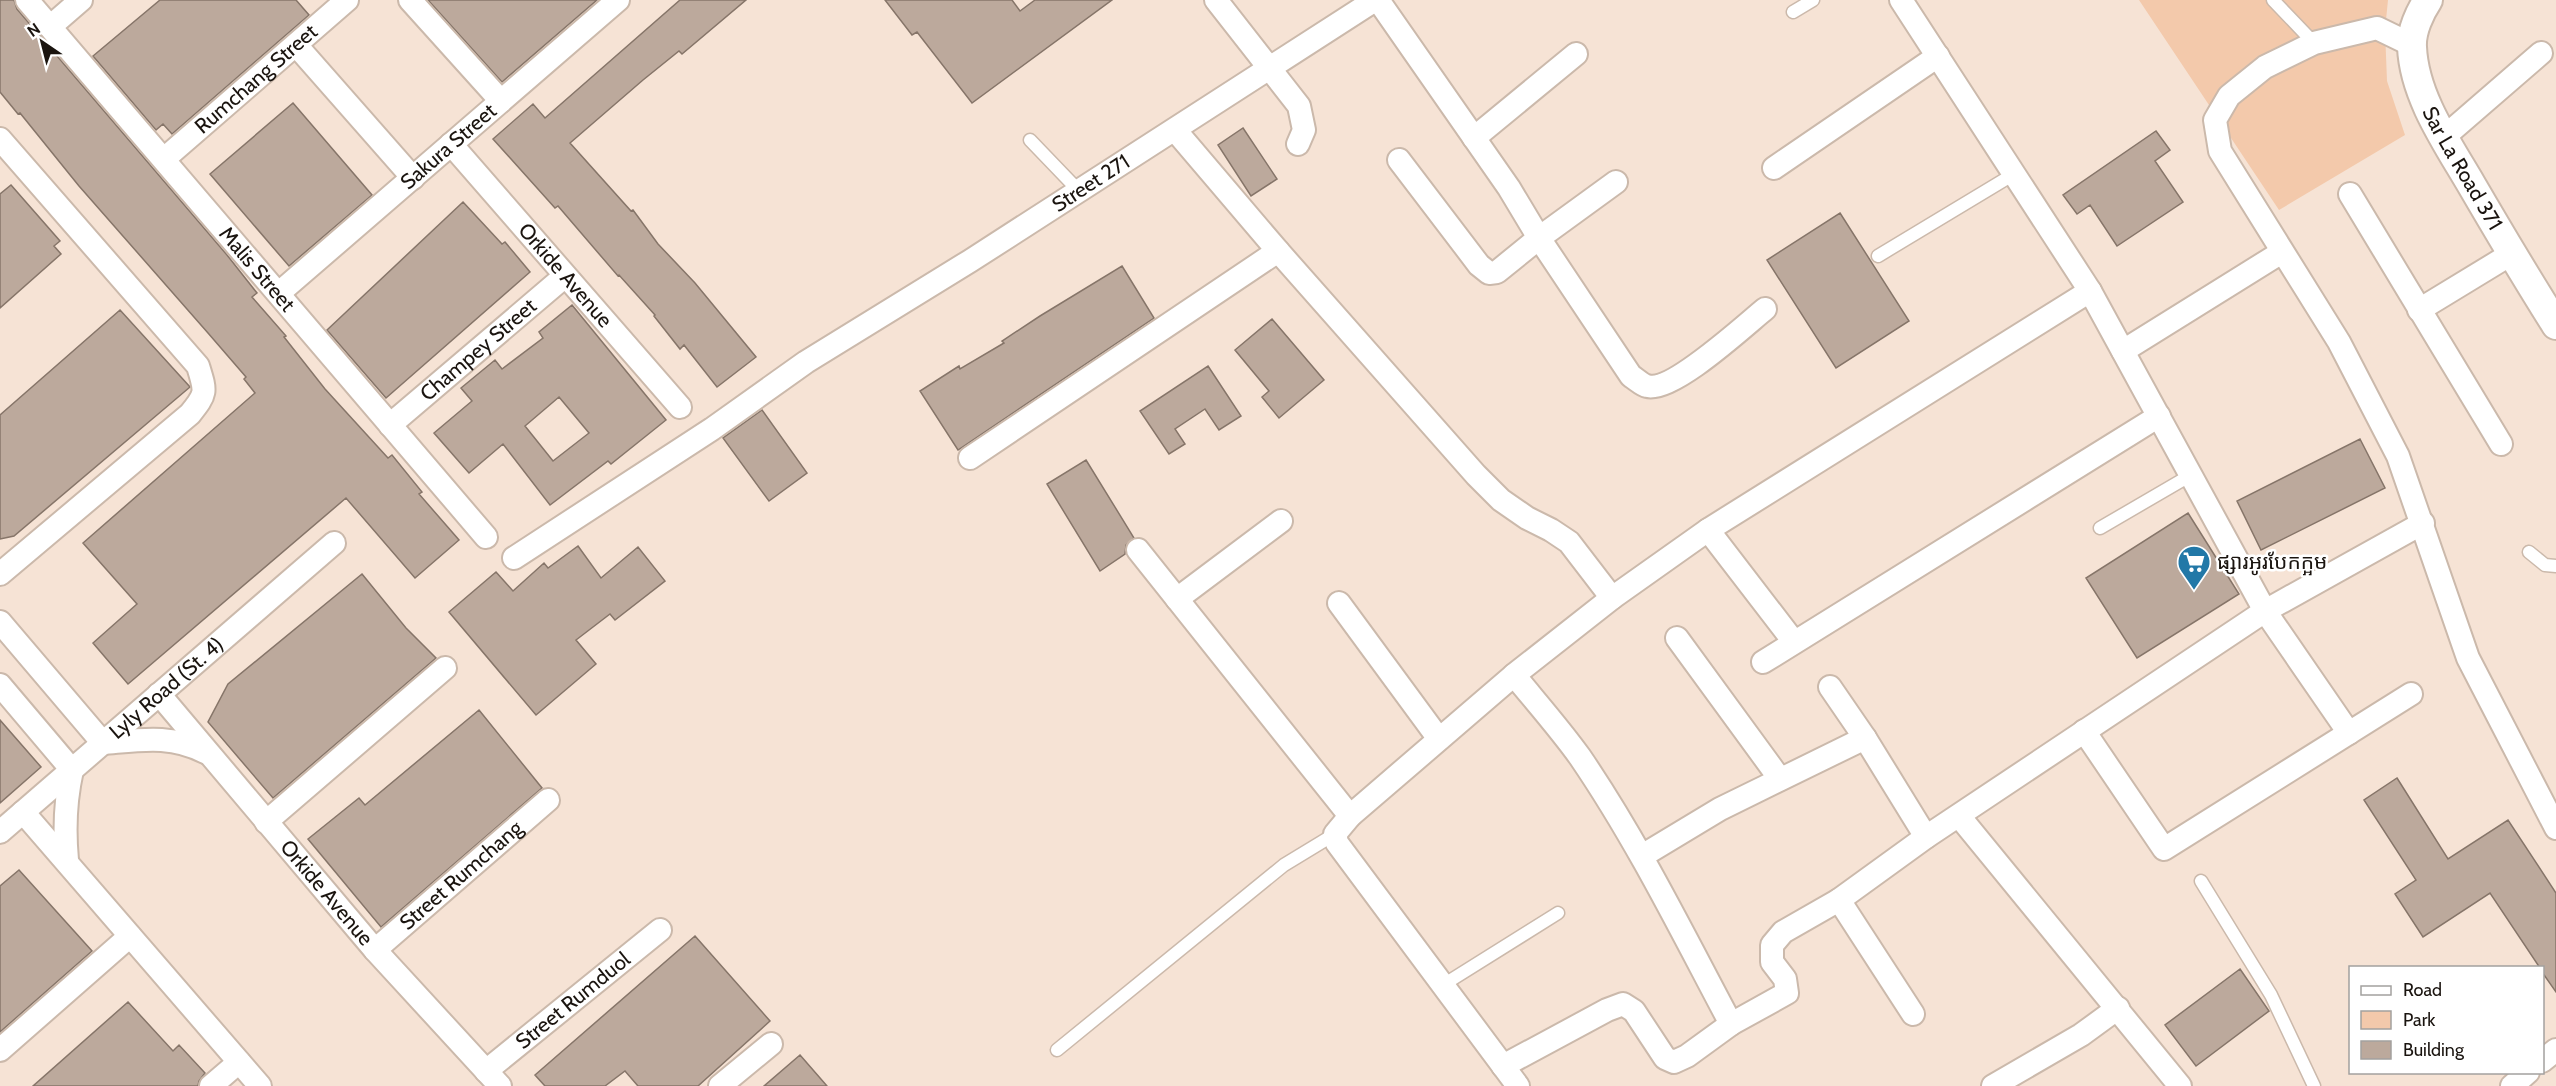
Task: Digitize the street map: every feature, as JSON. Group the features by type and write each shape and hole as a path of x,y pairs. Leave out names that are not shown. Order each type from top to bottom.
{"street":[{"name":"Malis Street","path":"27,0 486,537"},
{"path":"51,26 81,0"},
{"path":"410,0 501,101"},
{"name":"Sakura Street","path":"279,293 618,0"},
{"path":"1216,0 1299,106 1304,130 1298,144"},
{"path":"1376,0 1474,138 1631,376 1647,386 1660,386 1674,380 1712,353 1765,309"},
{"name":"Street 271","path":"514,558 702,436 806,362 1079,191 1376,0"},
{"path":"1901,0 2090,291 2265,611 2349,733"},
{"name":"Sar La Road 371","path":"2428,0 2420,13 2412,45 2419,86 2444,137 2511,254 2556,325"},
{"name":"Rumchang Street","path":"164,159 296,45 343,1"},
{"path":"2412,45 2376,28 2314,43 2265,67 2229,96 2215,120 2220,151 2338,342 2398,456 2468,658 2556,828"},
{"path":"296,45 413,178"},
{"path":"2444,137 2541,53"},
{"path":"1474,138 1576,54"},
{"path":"1773,168 1938,56"},
{"path":"1174,130 1476,475 1501,500 1569,542 1612,598"},
{"path":"0,139 198,366 205,389 203,398 190,414 0,574"},
{"name":"Orkide Avenue","path":"451,144 680,407"},
{"path":"1399,160 1479,265 1489,273 1497,272 1616,182"},
{"path":"2350,194 2501,444"},
{"path":"970,458 1278,251"},
{"path":"2123,351 2283,252"},
{"path":"2419,310 2511,254"},
{"name":"Champey Street","path":"390,425 565,276"},
{"path":"1518,1086 1337,843 1335,834 1350,816 1514,675 1612,598 1708,530 2090,291"},
{"path":"1763,662 2159,416"},
{"path":"1177,599 1281,520"},
{"path":"1503,1066 1607,1010 1623,1004 1634,1011 1665,1059 1674,1062 1687,1056 1731,1024 1787,993 1785,979 1772,962 1772,945 1783,932 1839,900 1926,837 2265,611 2422,523"},
{"path":"1708,530 1794,642"},
{"name":"Lyly Road (St. 4)","path":"0,832 334,543"},
{"path":"1138,550 1350,816"},
{"path":"1339,603 1439,740"},
{"path":"0,622 103,743 172,740 187,743 209,754"},
{"path":"1677,638 1780,779"},
{"path":"266,822 445,668"},
{"path":"1514,675 1579,756 1642,856 1731,1024"},
{"path":"0,685 72,770 64,819 67,860"},
{"path":"1830,687 1865,738 1926,837"},
{"name":"Orkide Avenue","path":"159,694 375,950 493,1078"},
{"path":"2084,731 2164,849 2410,694"},
{"path":"1642,856 1720,809 1865,738"},
{"name":"Street Rumchang","path":"375,950 548,800"},
{"path":"23,812 67,860 260,1086"},
{"path":"1959,816 2180,1086"},
{"path":"1839,900 1913,1014"},
{"name":"Street Rumduol","path":"493,1078 660,930"},
{"path":"0,1050 130,936"},
{"path":"1993,1086 2081,1035 2118,1008"},
{"path":"720,1086 771,1044"},
{"path":"2544,1059 2556,1050"},
{"path":"211,1086 239,1062"},
{"path":"2512,1086 2526,1074"}],"lane":[{"path":"1793,12 1813,0"},
{"path":"2273,0 2314,43"},
{"path":"1030,140 1079,191"},
{"path":"1878,256 2014,174"},
{"path":"2100,528 2191,475"},
{"path":"2529,552 2545,565 2556,566"},
{"path":"1057,1050 1284,865 1335,834"},
{"path":"2200,881 2271,995 2314,1086"},
{"path":"1443,985 1558,914"}],"green space":[{"path":"2139,0 2388,0 2385,30 2387,81 2405,135 2279,210"}],"building":[{"path":"0,0 14,0 17,9 227,255 257,293 252,297 286,336 284,337 325,389 388,458 392,455 422,492 419,494 459,540 415,578 346,498 128,684 93,643 137,604 83,543 255,393 244,379 246,377 0,92"},
{"path":"160,0 296,0 309,15 172,134 163,124 156,130 93,56"},
{"path":"428,0 597,0 502,82"},
{"path":"680,0 746,0 682,54 679,51 643,80 570,143 631,211 633,210 658,244 695,283 756,357 717,387 684,345 680,349 655,315 558,206 555,208 493,139 533,104 545,118"},
{"path":"885,0 1012,0 1020,11 1035,0 1112,0 972,103 917,32 912,35"},
{"path":"293,103 372,195 289,266 210,174"},
{"path":"1243,128 1277,179 1251,196 1218,145"},
{"path":"2156,131 2170,150 2155,161 2183,202 2117,246 2090,205 2077,214 2063,195"},
{"path":"11,185 60,241 54,246 61,254 0,308 0,194"},
{"path":"463,202 502,244 505,242 530,272 386,398 327,330"},
{"path":"1840,213 1909,321 1836,368 1767,260"},
{"path":"1122,266 1154,318 958,450 920,391 959,366 960,369 1004,343 1002,341 1040,316"},
{"path":"572,305 666,420 611,464 608,461 550,505 503,444 469,473 434,433 472,401 461,388 495,360 502,369 543,338 539,332","holes":["559,397 589,433 553,461 525,426"]},
{"path":"120,310 190,387 14,536 0,539 0,415"},
{"path":"1272,319 1324,380 1279,418 1262,397 1269,391 1235,350"},
{"path":"1208,366 1241,416 1219,430 1205,409 1175,429 1185,444 1169,454 1140,411"},
{"path":"762,410 807,473 769,501 723,438"},
{"path":"2360,439 2385,488 2261,550 2237,501"},
{"path":"1086,460 1134,538 1126,545 1125,554 1100,571 1047,484"},
{"path":"2188,513 2239,594 2137,658 2086,578"},
{"path":"578,546 601,578 638,547 665,581 615,620 610,614 576,640 596,664 536,715 449,612 496,572 513,591 544,563 548,568"},
{"path":"362,574 406,628 436,658 273,798 208,722 228,684"},
{"path":"479,710 542,788 381,927 308,839 359,798 365,805"},
{"path":"0,720 41,767 0,803"},
{"path":"2397,778 2448,859 2508,820 2556,893 2556,992 2544,975 2544,966 2539,966 2490,893 2423,937 2395,894 2416,880 2364,800"},
{"path":"19,870 92,951 0,1032 0,886"},
{"path":"695,936 770,1021 698,1086 638,1086 625,1071 605,1086 545,1086 535,1075"},
{"path":"2240,969 2269,1011 2196,1066 2165,1025"},
{"path":"128,1002 173,1051 179,1045 205,1073 198,1086 33,1086"},
{"path":"800,1055 827,1086 764,1086"}],"place":[{"name":"ផ្សារអូរបែកក្អម","path":"2194,591"}]}
